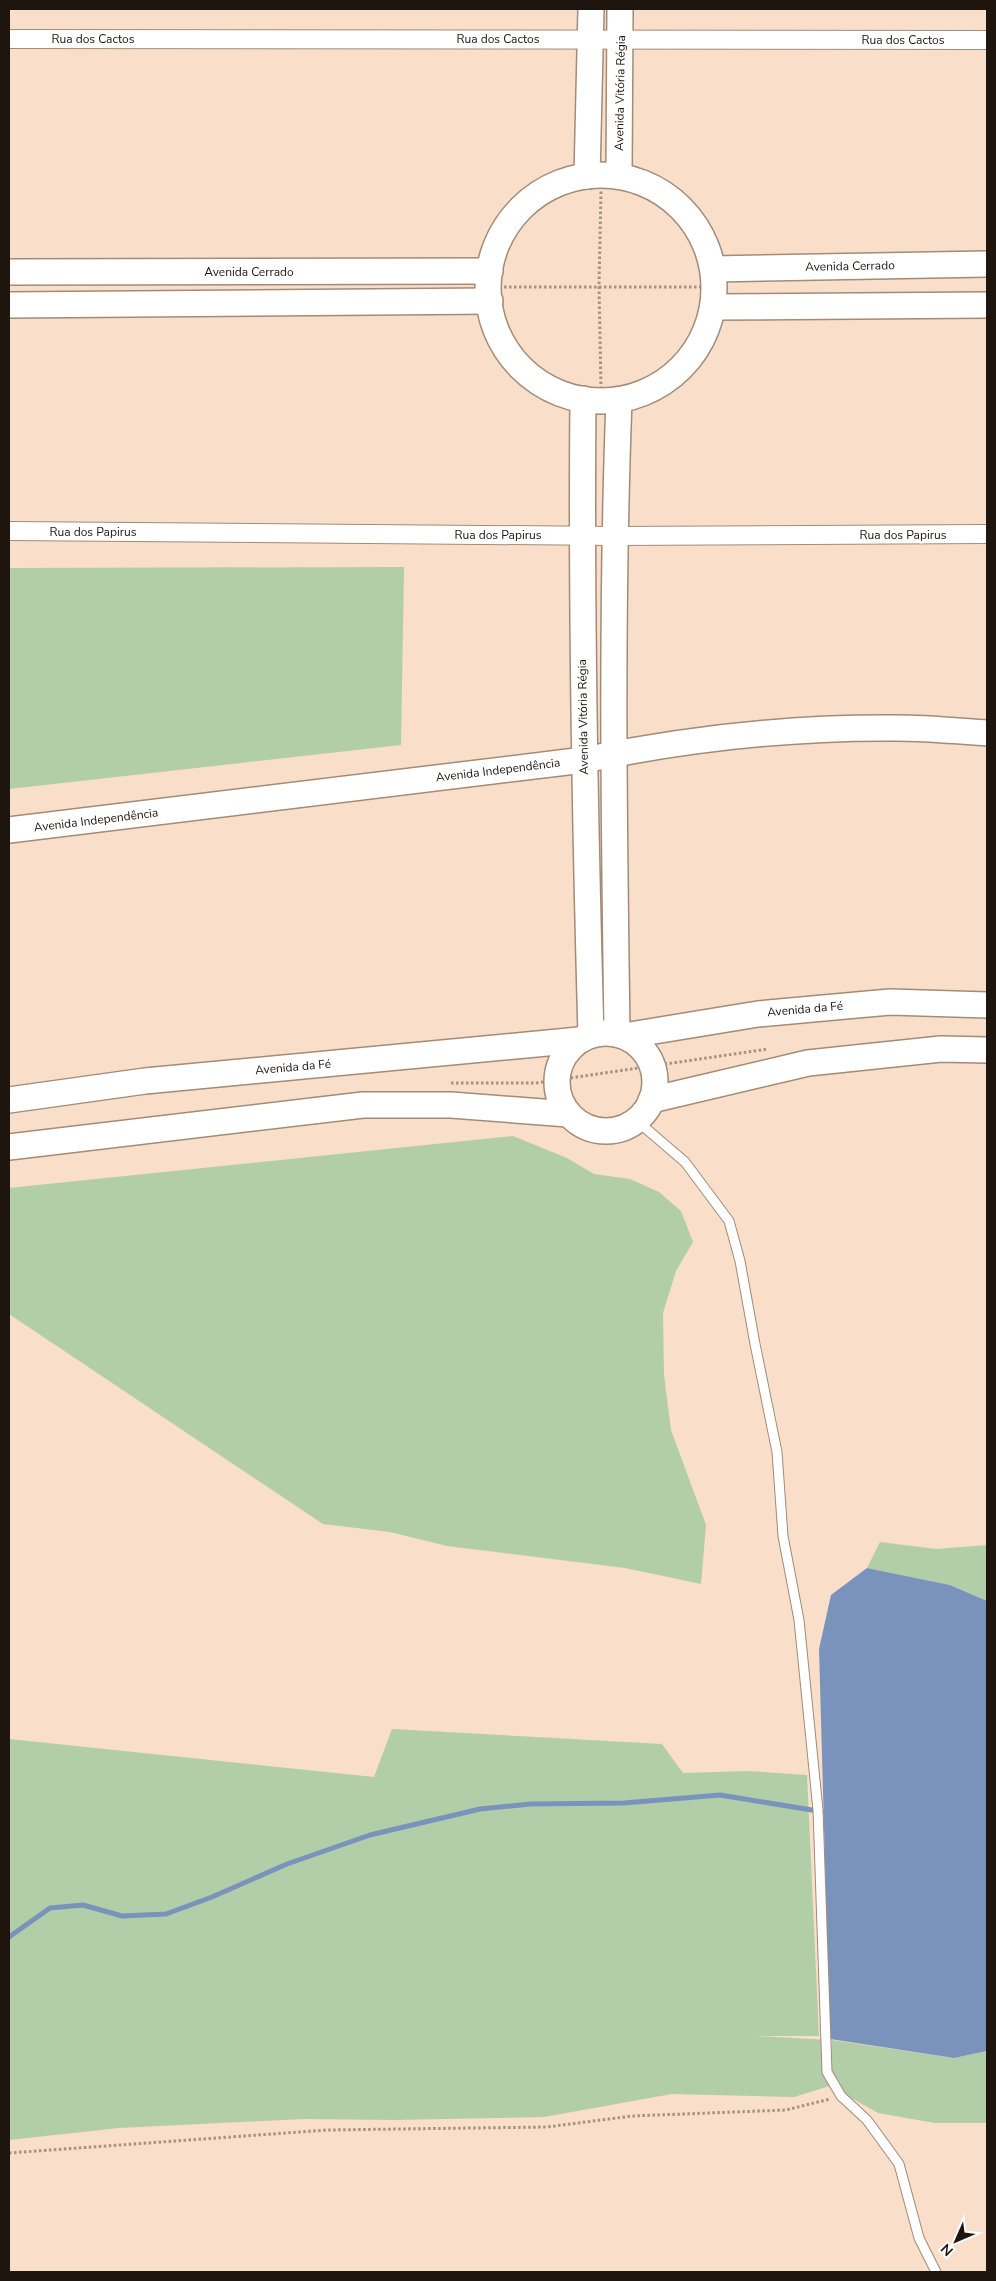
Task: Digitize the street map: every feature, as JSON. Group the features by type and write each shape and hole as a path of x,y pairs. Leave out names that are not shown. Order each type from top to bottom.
{"street":[{"path":"586,176 591,9"},
{"name":"Avenida Vitória Régia","path":"619,176 620,9"},
{"name":"Rua dos Cactos","path":"9,39 987,40"},
{"path":"586,176 619,176 652,187 681,207 702,236 713,269 715,287 713,307 702,340 681,369 653,389 619,400 583,399 563,394 544,385 513,358 502,340 494,321 490,301 490,271 498,243 512,218 533,198 558,183 586,176"},
{"name":"Avenida Cerrado","path":"713,269 987,264"},
{"name":"Avenida Cerrado","path":"9,272 490,271"},
{"path":"9,305 490,301"},
{"path":"713,307 987,305"},
{"name":"Avenida Vitória Régia","path":"583,399 581,535 585,1037"},
{"path":"585,1037 568,1049 561,1061 557,1080 561,1102 568,1114 580,1123 594,1129 609,1130 623,1128 636,1120 645,1111 651,1100 654,1088 652,1066 644,1052 620,1035 613,754 614,536 619,400"},
{"name":"Rua dos Papirus","path":"9,531 614,536 987,534"},
{"name":"Avenida Independência","path":"9,830 584,760 613,754 764,733 897,728 987,732"},
{"name":"Avenida da Fé","path":"9,1100 145,1081 585,1037 604,1032 620,1035 758,1014 890,1002 987,1005"},
{"path":"651,1100 808,1063 941,1049 987,1050"},
{"path":"9,1147 362,1105 451,1105 568,1114"}],"lane":[{"path":"636,1120 685,1162 729,1221 740,1260 777,1452 783,1536 800,1620 818,1810 827,2072 841,2096 867,2120 899,2164 919,2238 936,2272"}],"path":[{"path":"447,1083 536,1083 769,1049"},
{"path":"9,2153 327,2130 547,2127 632,2116 786,2110 841,2096"}],"green space":[{"path":"404,567 401,745 9,789 9,568"},
{"path":"513,1136 567,1158 594,1174 630,1179 659,1192 681,1211 693,1242 676,1271 663,1313 664,1375 671,1430 706,1525 701,1584 625,1568 447,1546 390,1532 323,1524 9,1314 9,1188"},
{"path":"880,1542 936,1549 987,1545 987,1601 950,1585 867,1568"},
{"path":"392,1729 662,1744 683,1773 748,1771 807,1775 819,2036 755,2036 830,2040 831,2064 832,2040 954,2058 987,2051 987,2123 935,2123 878,2113 830,2086 794,2097 672,2094 544,2117 395,2120 304,2119 119,2128 9,2140 9,1739 374,1777"}],"water":[{"path":"867,1568 950,1585 987,1601 987,2051 954,2058 830,2039 819,1649 831,1595"}],"waterway":[{"path":"9,1937 50,1908 83,1905 122,1916 166,1914 212,1897 287,1864 370,1835 480,1809 531,1804 624,1803 720,1795 824,1812"}]}
